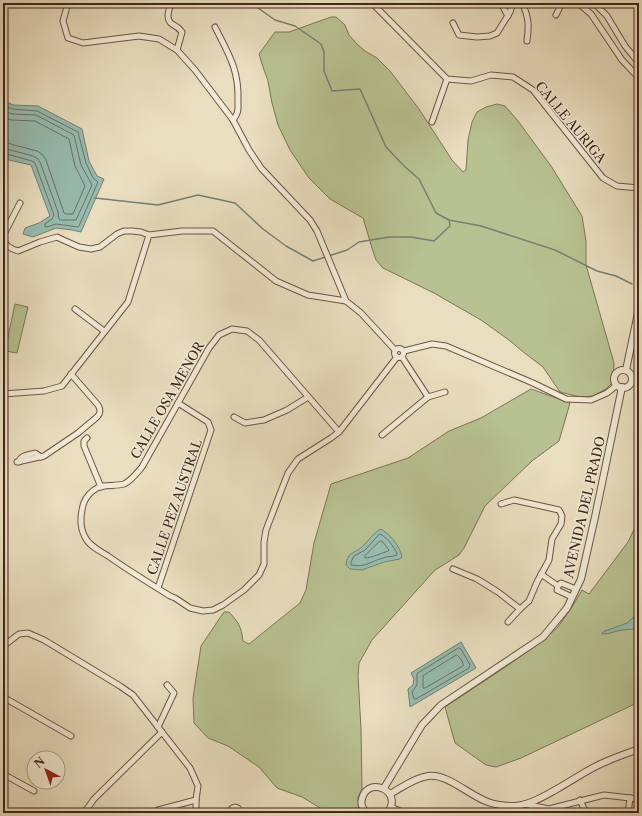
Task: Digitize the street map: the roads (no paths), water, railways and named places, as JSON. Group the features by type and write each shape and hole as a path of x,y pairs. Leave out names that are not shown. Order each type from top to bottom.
{"street":[{"path":"68,3 63,22 68,38 83,44 139,36 159,39 178,50 233,120 249,150 261,168 310,220 317,231 346,301 361,313 396,350 395,354 399,357 428,397"},
{"path":"171,3 167,17 170,23 178,27 182,32 178,50"},
{"path":"372,3 447,79 432,122"},
{"path":"501,3 508,16"},
{"path":"453,23 459,35 477,37 490,36 497,33 510,12 512,3"},
{"path":"522,3 528,20 527,41"},
{"path":"556,15 560,7 560,3"},
{"path":"578,3 591,14 622,60 639,78"},
{"path":"594,3 607,16 625,46 639,62"},
{"path":"215,27 232,62 238,80 237,115 233,120"},
{"name":"CALLE AURIGA","path":"447,79 471,81 491,76 513,77 533,90 603,178 617,186 639,188"},
{"path":"3,236 20,203"},
{"path":"3,239 4,243 8,247 18,252 40,242 56,238 79,247 91,249 100,247 117,234 124,231 136,231 149,235 182,231 213,231 276,281 308,295 346,301"},
{"path":"3,394 44,391 62,386 128,302 149,235"},
{"path":"626,370 639,308"},
{"path":"75,309 104,331"},
{"name":"CALLE OSA MENOR","path":"101,487 124,484 142,467 209,348 219,335 232,329 247,331 259,340 339,432"},
{"path":"396,350 401,348 404,351 432,344 446,346 566,399 591,400 620,386"},
{"path":"87,438 84,441 84,446 101,487 95,489 83,504 80,519 81,528 85,538 91,545 190,608 203,611 213,610 223,605 244,590 259,575 264,564 264,542 266,530 288,473 298,459 339,432 399,357 403,355 404,351"},
{"path":"626,370 631,374 632,381 626,387 620,386 615,381 616,374 619,371 626,370"},
{"path":"18,462 41,457 78,433 100,414 98,405 71,374"},
{"path":"632,381 639,382"},
{"name":"AVENIDA DEL PRADO","path":"384,788 422,725 442,705 543,637 567,608 580,579 595,517 620,386"},
{"path":"382,434 428,397 444,392"},
{"path":"234,417 245,422 264,420 287,410 308,397"},
{"name":"CALLE PEZ AUSTRAL","path":"158,588 211,430 208,422 178,403"},
{"path":"501,504 514,500 559,510 562,516 561,524 552,539 549,560 529,601 508,622"},
{"path":"453,569 477,579 498,592 520,609"},
{"path":"541,574 558,586 557,590 572,597"},
{"path":"558,586 561,583 576,590"},
{"path":"3,650 6,644 19,634 28,633 44,640 120,686 133,696 190,768 198,786 196,813"},
{"path":"158,727 174,693 167,685"},
{"path":"3,697 71,736"},
{"path":"84,813 94,799 162,732"},
{"path":"390,794 412,781 432,775 448,780 488,802 497,805 516,806 540,799 605,762 639,749"},
{"path":"3,774 26,786"},
{"path":"363,812 361,799 363,794 372,787 378,787 384,788 390,794 392,802 387,813"},
{"path":"524,804 549,809 604,795 639,799"},
{"path":"628,813 630,798"},
{"path":"158,810 196,800"},
{"path":"580,800 586,813"},
{"path":"232,813 232,808 235,807 238,808 241,813"},
{"path":"391,807 404,813"}],"water":[{"path":"3,100 13,105 38,106 82,129 89,161 97,176 104,179 81,232 56,228 33,237 23,234 25,228 39,223 50,216 31,165 9,160 3,157"},
{"path":"380,529 387,533 394,541 402,557 400,559 384,562 362,570 350,569 346,565 348,557 362,547"},
{"path":"639,614 639,628 602,634 605,631 627,623"},
{"path":"461,642 476,668 410,707 408,689 413,685 414,679 411,673"}],"waterway":[{"path":"251,3 275,20 295,26 321,44 324,52 324,71 332,91 360,89 386,147 419,179 436,213 449,220 481,226 555,250 597,271 616,276 632,284"},
{"path":"95,198 158,205 198,195 235,203 263,229 286,246 313,261 347,250 359,242 389,237 411,237 434,241 450,226 449,220"}]}
